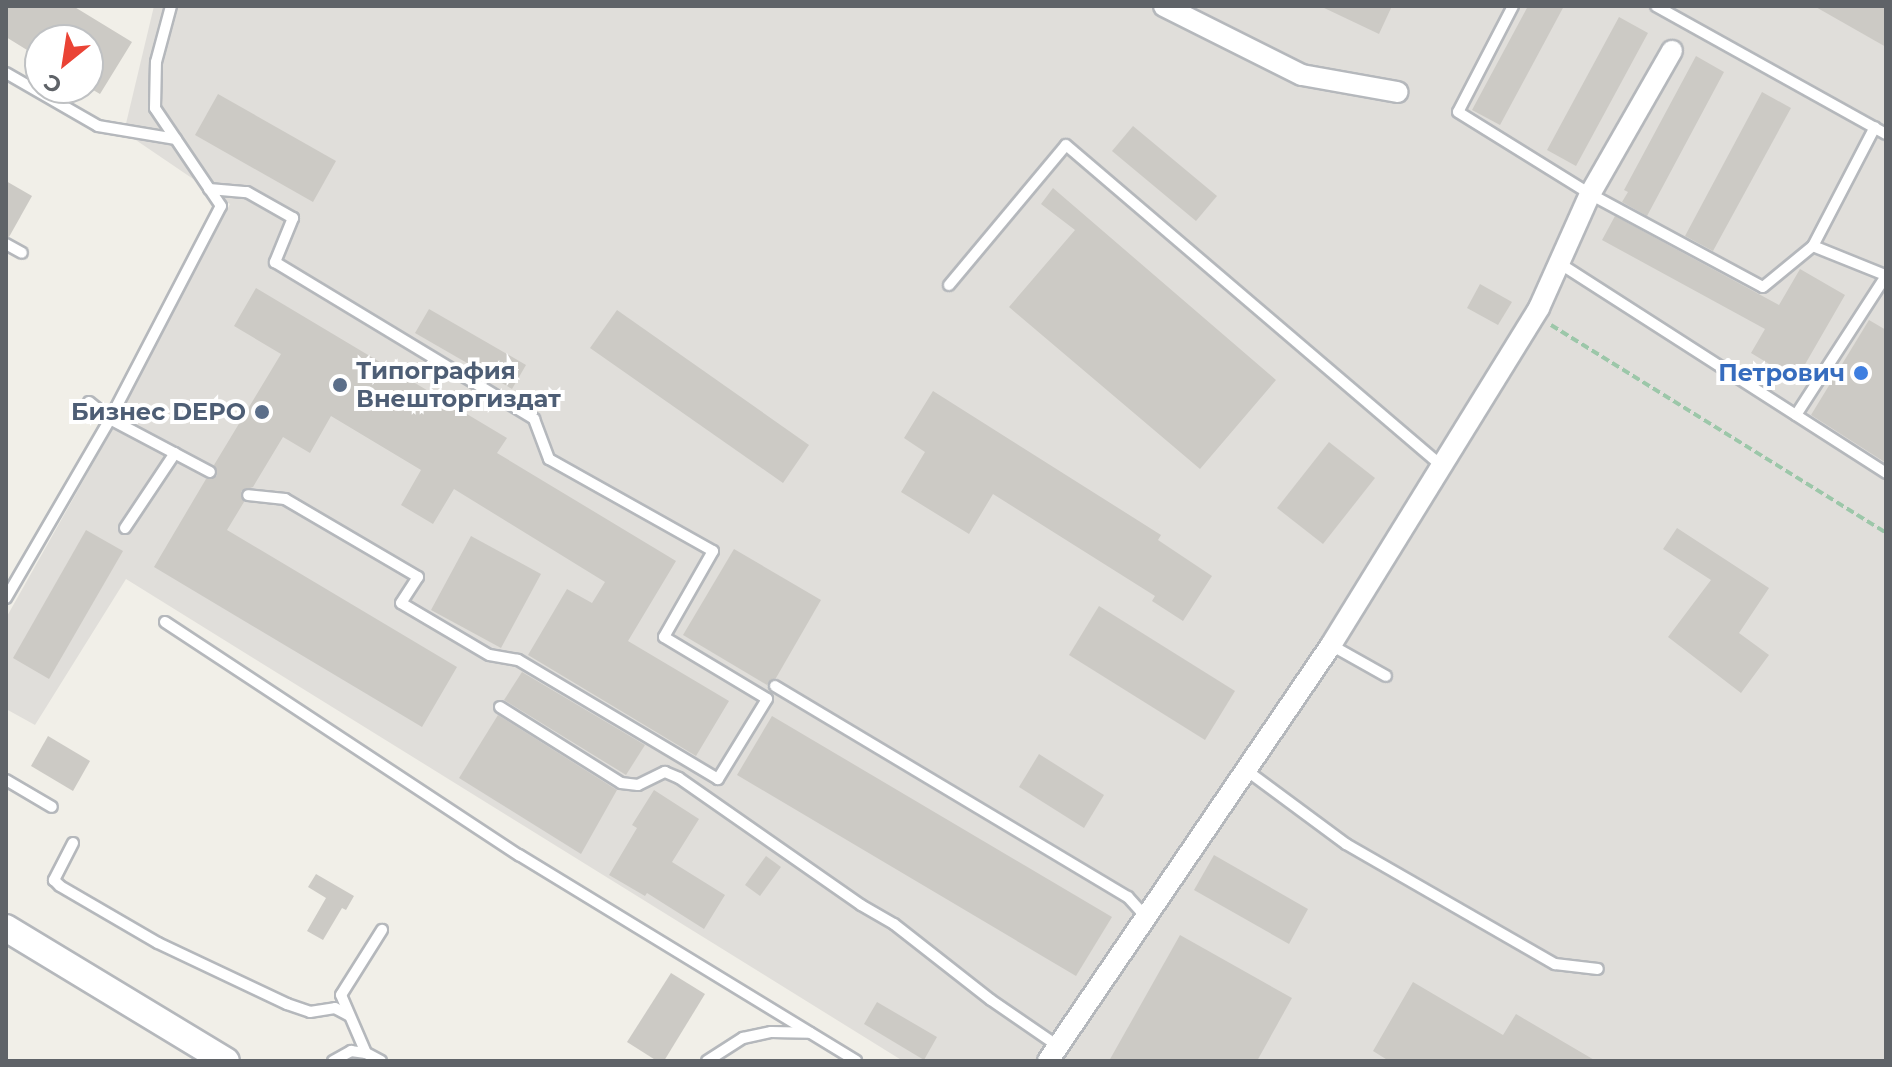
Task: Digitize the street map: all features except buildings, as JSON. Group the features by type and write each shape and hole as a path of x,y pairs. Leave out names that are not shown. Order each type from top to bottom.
{"street":[{"path":"1164,6 1302,75 1397,92"},
{"path":"1053,1053 1244,768 1331,645 1442,466 1535,315 1590,194 1672,51"},
{"path":"6,928 226,1061"}],"lane":[{"path":"6,598 110,419 221,206 155,108 156,62 171,6"},
{"path":"1513,6 1458,112 1590,194 1763,287 1813,246 1875,127"},
{"path":"1656,6 1886,134"},
{"path":"6,73 98,126 176,139"},
{"path":"949,285 1066,145 1442,466"},
{"path":"209,189 247,192 293,218 275,262 534,419 549,459 713,551 664,637 767,699 718,779 518,660 489,655 401,603 418,577 285,499 248,495"},
{"path":"6,244 22,253"},
{"path":"1796,415 1885,275 1813,246"},
{"path":"1559,263 1886,473"},
{"path":"89,402 110,419 210,472"},
{"path":"125,528 175,453"},
{"path":"165,622 519,855 856,1061"},
{"path":"1331,645 1386,676"},
{"path":"775,686 1128,897 1145,916"},
{"path":"500,707 621,783 638,785 657,773 679,778 861,905 894,924 1053,1053"},
{"path":"1244,768 1346,844 1555,964 1598,969"},
{"path":"6,780 52,807"},
{"path":"73,843 54,880 60,886 170,950 287,1004 310,1012 335,1008 348,1015"},
{"path":"366,1053 341,995 343,987 382,930"},
{"path":"707,1061 743,1038 771,1032 812,1033"},
{"path":"333,1061 351,1051 366,1053 381,1061"}],"path":[{"path":"1535,315 1886,533"}],"shaded area":[{"path":"154,6 1886,6 1886,1061 903,1061 126,579 35,725 6,709 6,618 109,435 230,204 124,132"}],"place":[{"name":"Петрович","path":"1861,373"},
{"name":"Типография Внешторгиздат","path":"340,385"},
{"name":"Бизнес DEPO","path":"262,412"}]}
